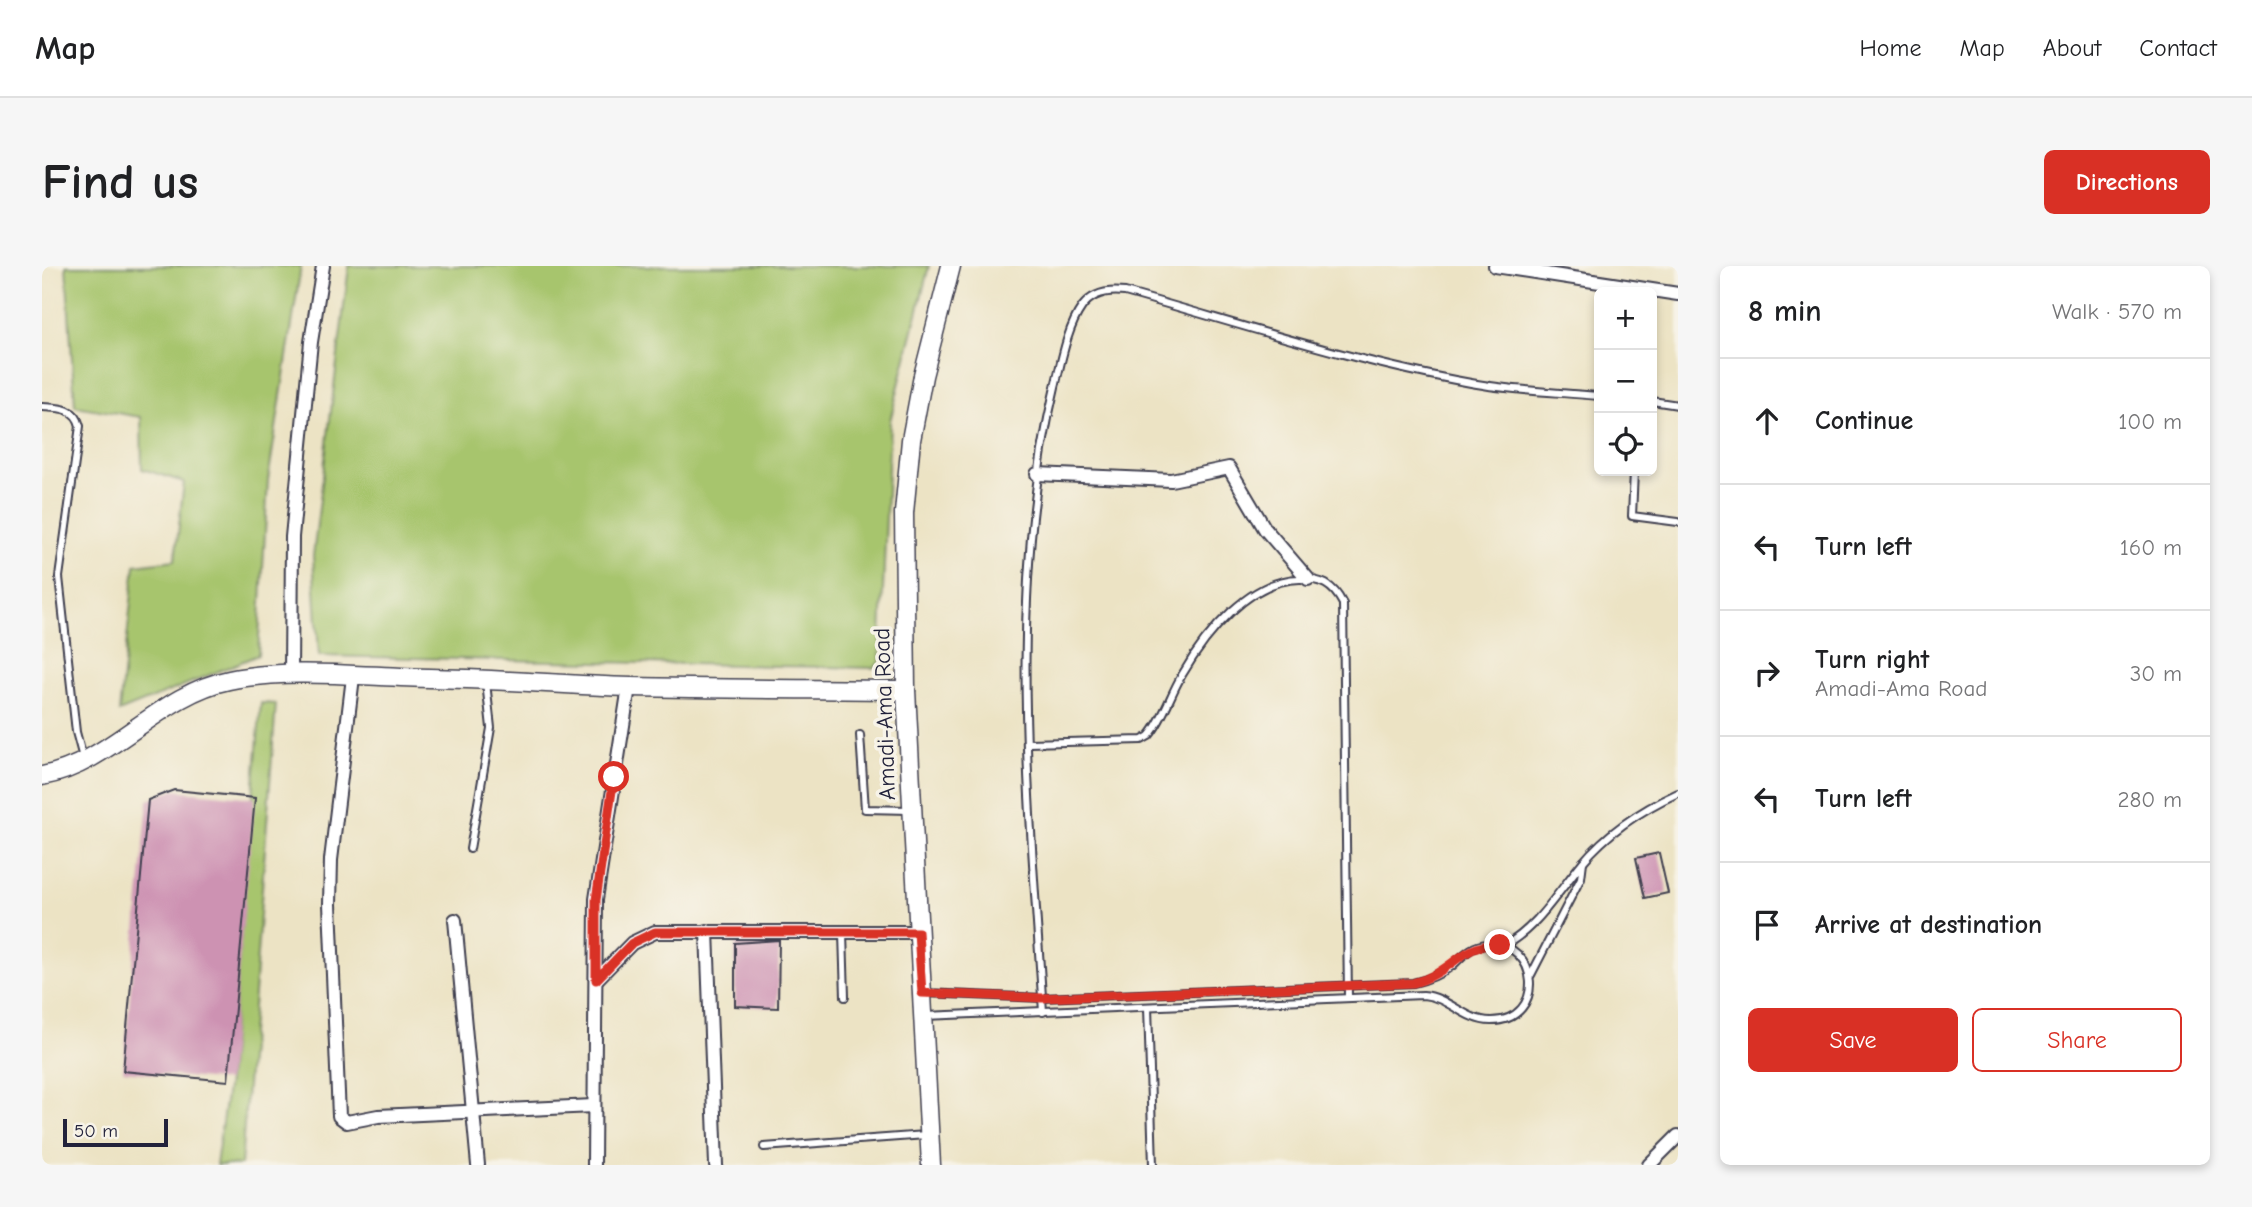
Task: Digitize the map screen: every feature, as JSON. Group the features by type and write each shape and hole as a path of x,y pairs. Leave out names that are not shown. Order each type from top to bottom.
{"street":[{"path":"290,675 295,510 311,342 323,266"},
{"name":"Amadi-Ama Road","path":"931,1165 906,690 904,513 911,440 932,336 951,266"},
{"path":"1495,266 1678,294"},
{"path":"1037,474 1171,480 1229,468 1265,529 1308,579"},
{"path":"42,776 84,760 191,694 228,680 290,675 485,679 629,687 906,690"},
{"path":"353,677 331,860 330,904 339,1116 347,1122 378,1116 594,1106"},
{"path":"594,1165 596,900 629,687"},
{"path":"455,920 478,1165"},
{"path":"707,931 716,1165"},
{"path":"596,980 642,936 655,932 918,932"},
{"path":"1649,1165 1678,1136"}],"lane":[{"path":"1043,1012 1028,744 1031,527 1037,474 1054,390 1074,322 1090,299 1113,291 1416,372 1473,384 1594,396"},
{"path":"1657,402 1678,405"},
{"path":"42,407 71,411 80,426 59,577 76,732 84,760"},
{"path":"1634,476 1632,516 1678,522"},
{"path":"1028,744 1142,740 1149,736 1182,674 1203,642 1230,613 1264,588 1286,579 1308,579 1335,589 1343,604 1349,998"},
{"path":"470,849 491,728 485,679"},
{"path":"860,735 865,809 912,810"},
{"path":"1504,946 1530,927 1584,861 1630,821 1678,793"},
{"path":"923,1016 1436,996 1476,1020 1501,1021 1520,1011 1529,999 1530,977 1581,878 1584,861"},
{"path":"843,931 845,997"},
{"path":"922,993 1042,998 1425,980 1440,974 1473,947 1486,944 1504,946 1523,960 1530,977"},
{"path":"1148,1007 1153,1165"},
{"path":"764,1147 929,1134"}],"green space":[{"path":"66,266 301,266 268,480 258,655 119,712 135,565 175,560 184,482 142,469 141,417 75,406"},
{"path":"349,266 929,266 890,421 880,662 873,668 319,656 313,556"},
{"path":"261,703 276,704 241,1165 216,1165 228,1081"}],"building":[{"path":"174,790 255,798 228,1081 123,1071 148,800"},
{"path":"1659,853 1668,893 1645,898 1636,858"},
{"path":"779,940 778,1008 735,1006 735,943"}],"route":[{"path":"614,777 596,900 596,980 632,943 655,932 918,932 922,993 1042,998 1413,983 1440,974 1473,947 1500,945"}]}
